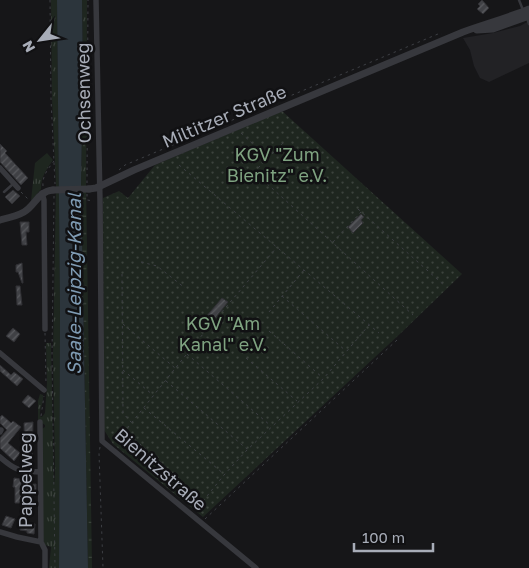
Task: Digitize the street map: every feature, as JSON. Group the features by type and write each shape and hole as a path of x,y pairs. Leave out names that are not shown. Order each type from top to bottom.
{"street":[{"name":"Ochsenweg","path":"96,0 99,186"},
{"name":"Miltitzer Straße","path":"43,193 54,189 88,190 99,186 463,32 480,26 528,15"},
{"path":"0,168 16,185"},
{"name":"Bienitzstraße","path":"99,186 102,441 256,568"},
{"path":"0,220 24,212 43,193"},
{"path":"43,193 45,329"},
{"path":"0,352 44,390"},
{"name":"Pappelweg","path":"40,422 40,542 45,550 45,568"},
{"path":"0,457 18,470 40,472"},
{"path":"0,532 40,542"}],"lane":[{"path":"519,0 528,15"},
{"path":"4,192 16,185"}],"path":[{"path":"50,0 54,161 52,356 55,568"},
{"path":"87,181 88,0"},
{"path":"235,127 268,158"},
{"path":"283,143 254,172 413,315"},
{"path":"43,193 42,184 44,176 54,161"},
{"path":"180,165 380,333"},
{"path":"16,185 33,204"},
{"path":"88,190 87,200 94,201"},
{"path":"358,210 445,286"},
{"path":"332,242 361,212"},
{"path":"166,467 125,431 277,247"},
{"path":"141,262 157,266 185,288"},
{"path":"269,312 305,270"},
{"path":"122,274 123,413 131,423"},
{"path":"282,296 346,351"},
{"path":"123,324 175,369"},
{"path":"199,506 247,450 324,378 369,324"},
{"name":"Pappelweg","path":"40,422 46,383 45,329"},
{"path":"269,331 324,378"},
{"path":"201,523 397,340"},
{"path":"188,354 272,426"},
{"path":"246,358 298,402"},
{"path":"123,369 154,396"},
{"path":"166,380 247,450"},
{"path":"144,407 224,475"},
{"path":"102,441 99,453 103,568"}],"shaded area":[{"path":"529,21 529,63 489,82 480,78 474,66 470,50 463,38 493,33 520,26"}],"green space":[{"path":"51,0 57,0 60,310 59,568 49,568 51,547 45,545 43,540 42,429 45,425 38,420 40,394 43,395 43,398 40,416 42,417 45,413 47,383 46,343 51,343 54,487 53,356 56,185 52,98"},
{"path":"82,0 87,0 86,184 81,184"},
{"name":"KGV \"Am Kanal\" e.V.","path":"282,111 462,274 203,517 113,444 104,430 103,198 119,191 128,198 155,165"},
{"path":"47,153 53,160 43,177 41,189 31,201 35,163"},
{"path":"81,184 86,184 92,568 88,568"}],"water":[{"name":"Saale-Leipzig-Kanal","path":"57,0 82,0 81,184 88,568 59,568 60,310"}],"building":[{"path":"482,0 489,8 483,14 477,9 480,6 478,4"},
{"path":"0,144 7,151 5,153 28,178 21,185 0,162"},
{"path":"13,190 20,196 12,204 5,197"},
{"path":"361,214 364,217 361,220 363,223 353,233 348,227"},
{"path":"20,222 29,222 29,232 26,232 27,245 22,245"},
{"path":"22,263 23,283 18,272 16,272 16,265"},
{"path":"16,286 20,286 22,305 17,305"},
{"path":"222,298 228,302 211,323 205,318"},
{"path":"13,328 20,334 14,342 6,336"},
{"path":"0,365 11,375 14,372 23,379 17,386 0,371"},
{"path":"28,395 36,401 29,408 22,402"},
{"path":"2,415 11,423 13,421 21,427 8,443 20,453 14,461 0,448 0,438 7,430 0,423"},
{"path":"33,422 32,462 25,462 24,423"},
{"path":"14,478 22,479 22,485 36,484 36,491 24,491 24,497 20,503 15,503"},
{"path":"6,516 15,519 11,528 2,525"},
{"path":"21,520 35,524 34,534 20,530"}],"park label":[{"name":"KGV \"Zum Bienitz\" e.V.","path":"277,164"}]}
